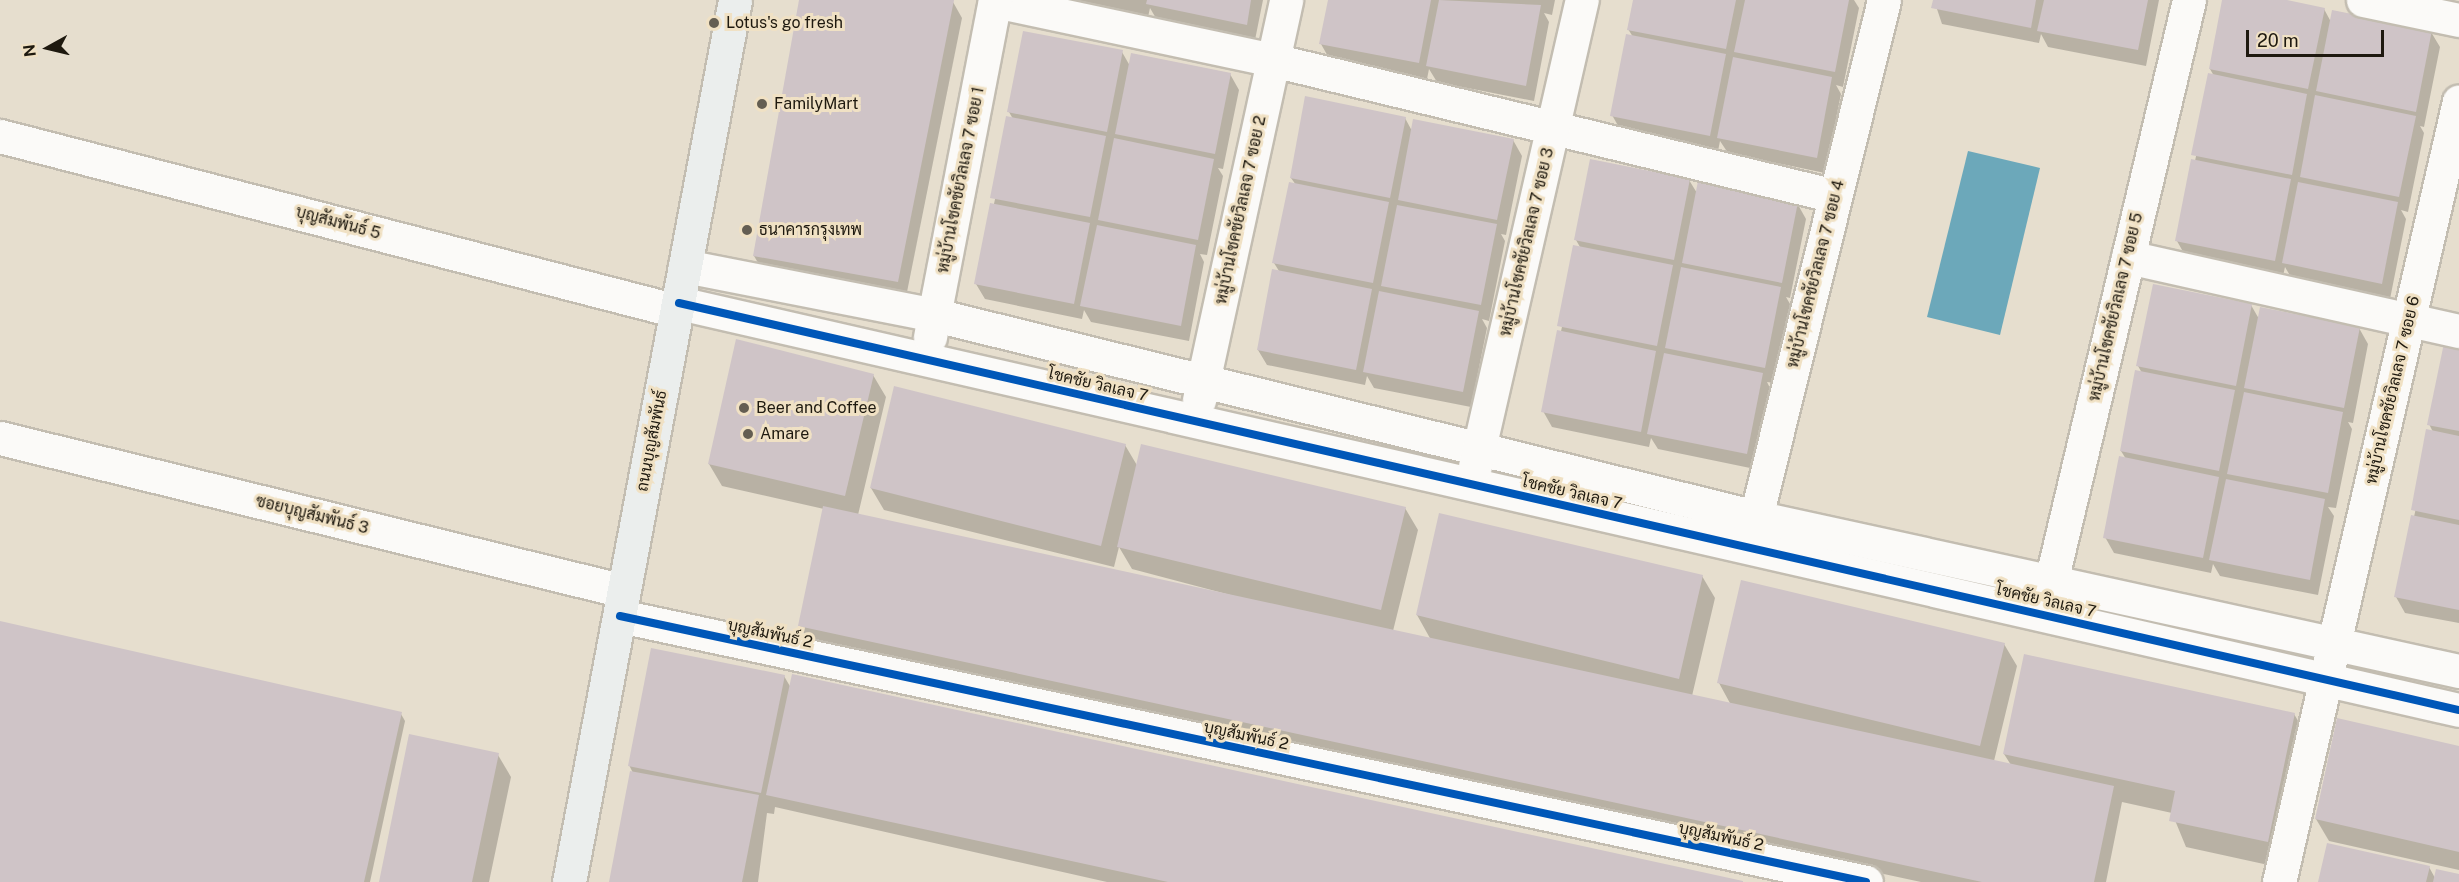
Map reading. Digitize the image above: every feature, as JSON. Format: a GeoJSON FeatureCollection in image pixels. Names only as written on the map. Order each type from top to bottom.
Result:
{"type":"FeatureCollection","features":[{"type":"Feature","properties":{"kind":"street","name":"ถนนบุญสัมพันธ์"},"geometry":{"type":"LineString","coordinates":[[569,882],[735,0]]}},
{"type":"Feature","properties":{"kind":"street","name":"หมู่บ้านโชคชัยวิลเลจ 7 ซอย 2"},"geometry":{"type":"LineString","coordinates":[[1194,420],[1286,0]]}},
{"type":"Feature","properties":{"kind":"street","name":"หมู่บ้านโชคชัยวิลเลจ 7 ซอย 3"},"geometry":{"type":"LineString","coordinates":[[1470,484],[1481,447],[1582,0]]}},
{"type":"Feature","properties":{"kind":"street","name":"หมู่บ้านโชคชัยวิลเลจ 7 ซอย 4"},"geometry":{"type":"LineString","coordinates":[[1752,532],[1884,0]]}},
{"type":"Feature","properties":{"kind":"street","name":"หมู่บ้านโชคชัยวิลเลจ 7 ซอย 5"},"geometry":{"type":"LineString","coordinates":[[2044,614],[2189,0]]}},
{"type":"Feature","properties":{"kind":"street"},"geometry":{"type":"LineString","coordinates":[[2363,0],[2459,20]]}},
{"type":"Feature","properties":{"kind":"street"},"geometry":{"type":"LineString","coordinates":[[995,1],[1273,60],[1553,130],[1835,196]]}},
{"type":"Feature","properties":{"kind":"street","name":"หมู่บ้านโชคชัยวิลเลจ 7 ซอย 1"},"geometry":{"type":"LineString","coordinates":[[925,359],[995,1]]}},
{"type":"Feature","properties":{"kind":"street","name":"หมู่บ้านโชคชัยวิลเลจ 7 ซอย 6"},"geometry":{"type":"LineString","coordinates":[[2279,882],[2328,680],[2459,100]]}},
{"type":"Feature","properties":{"kind":"street","name":"บุญสัมพันธ์ 5"},"geometry":{"type":"LineString","coordinates":[[0,136],[678,307]]}},
{"type":"Feature","properties":{"kind":"street"},"geometry":{"type":"LineString","coordinates":[[2128,257],[2459,331]]}},
{"type":"Feature","properties":{"kind":"street","name":"โชคชัย วิลเลจ 7"},"geometry":{"type":"LineString","coordinates":[[685,266],[935,315],[1481,447],[1752,532],[2044,614],[2459,710]]}},
{"type":"Feature","properties":{"kind":"street","name":"โชคชัย วิลเลจ 7"},"geometry":{"type":"LineString","coordinates":[[678,307],[925,359],[1470,484],[2051,582],[2459,671]]}},
{"type":"Feature","properties":{"kind":"street","name":"ซอยบุญสัมพันธ์ 3"},"geometry":{"type":"LineString","coordinates":[[0,438],[622,604]]}},
{"type":"Feature","properties":{"kind":"street","name":"บุญสัมพันธ์ 2"},"geometry":{"type":"LineString","coordinates":[[622,604],[1866,882]]}},
{"type":"Feature","properties":{"kind":"water"},"geometry":{"type":"Polygon","coordinates":[[[1968,151],[2040,168],[2000,335],[1927,317],[1968,151]]]}},
{"type":"Feature","properties":{"kind":"building"},"geometry":{"type":"Polygon","coordinates":[[[799,0],[954,0],[898,282],[753,256],[799,0]]]}},
{"type":"Feature","properties":{"kind":"building"},"geometry":{"type":"Polygon","coordinates":[[[1147,0],[1251,0],[1247,25],[1146,4],[1147,0]]]}},
{"type":"Feature","properties":{"kind":"building"},"geometry":{"type":"Polygon","coordinates":[[[1328,0],[1431,0],[1419,63],[1319,44],[1328,0]]]}},
{"type":"Feature","properties":{"kind":"building"},"geometry":{"type":"Polygon","coordinates":[[[1439,0],[1541,5],[1526,86],[1426,66],[1439,0]]]}},
{"type":"Feature","properties":{"kind":"building"},"geometry":{"type":"Polygon","coordinates":[[[1633,0],[1736,0],[1726,49],[1627,30],[1633,0]]]}},
{"type":"Feature","properties":{"kind":"building"},"geometry":{"type":"Polygon","coordinates":[[[1745,0],[1849,0],[1835,72],[1734,52],[1745,0]]]}},
{"type":"Feature","properties":{"kind":"building"},"geometry":{"type":"Polygon","coordinates":[[[1933,0],[2036,0],[2031,28],[1931,8],[1933,0]]]}},
{"type":"Feature","properties":{"kind":"building"},"geometry":{"type":"Polygon","coordinates":[[[2044,0],[2148,0],[2138,50],[2037,31],[2044,0]]]}},
{"type":"Feature","properties":{"kind":"building"},"geometry":{"type":"Polygon","coordinates":[[[2222,0],[2287,0],[2325,8],[2308,89],[2209,69],[2222,0]]]}},
{"type":"Feature","properties":{"kind":"building"},"geometry":{"type":"Polygon","coordinates":[[[2332,10],[2432,30],[2416,112],[2316,91],[2332,10]]]}},
{"type":"Feature","properties":{"kind":"building"},"geometry":{"type":"Polygon","coordinates":[[[1023,31],[1123,50],[1107,132],[1007,112],[1023,31]]]}},
{"type":"Feature","properties":{"kind":"building"},"geometry":{"type":"Polygon","coordinates":[[[1626,34],[1726,54],[1710,136],[1610,116],[1626,34]]]}},
{"type":"Feature","properties":{"kind":"building"},"geometry":{"type":"Polygon","coordinates":[[[1131,53],[1231,73],[1215,154],[1115,134],[1131,53]]]}},
{"type":"Feature","properties":{"kind":"building"},"geometry":{"type":"Polygon","coordinates":[[[1733,57],[1832,77],[1817,158],[1717,138],[1733,57]]]}},
{"type":"Feature","properties":{"kind":"building"},"geometry":{"type":"Polygon","coordinates":[[[2208,73],[2307,94],[2292,175],[2191,155],[2208,73]]]}},
{"type":"Feature","properties":{"kind":"building"},"geometry":{"type":"Polygon","coordinates":[[[2315,95],[2416,116],[2399,197],[2300,177],[2315,95]]]}},
{"type":"Feature","properties":{"kind":"building"},"geometry":{"type":"Polygon","coordinates":[[[1305,96],[1406,117],[1390,198],[1290,178],[1305,96]]]}},
{"type":"Feature","properties":{"kind":"building"},"geometry":{"type":"Polygon","coordinates":[[[1006,116],[1106,136],[1090,217],[990,198],[1006,116]]]}},
{"type":"Feature","properties":{"kind":"building"},"geometry":{"type":"Polygon","coordinates":[[[1413,119],[1514,139],[1497,220],[1398,200],[1413,119]]]}},
{"type":"Feature","properties":{"kind":"building"},"geometry":{"type":"Polygon","coordinates":[[[1114,138],[1214,159],[1198,240],[1098,220],[1114,138]]]}},
{"type":"Feature","properties":{"kind":"building"},"geometry":{"type":"Polygon","coordinates":[[[1590,159],[1690,179],[1674,260],[1574,240],[1590,159]]]}},
{"type":"Feature","properties":{"kind":"building"},"geometry":{"type":"Polygon","coordinates":[[[2191,159],[2291,179],[2275,261],[2175,241],[2191,159]]]}},
{"type":"Feature","properties":{"kind":"building"},"geometry":{"type":"Polygon","coordinates":[[[1698,181],[1798,202],[1782,283],[1682,263],[1698,181]]]}},
{"type":"Feature","properties":{"kind":"building"},"geometry":{"type":"Polygon","coordinates":[[[1289,182],[1389,202],[1373,283],[1272,263],[1289,182]]]}},
{"type":"Feature","properties":{"kind":"building"},"geometry":{"type":"Polygon","coordinates":[[[2298,182],[2398,202],[2382,284],[2282,263],[2298,182]]]}},
{"type":"Feature","properties":{"kind":"building"},"geometry":{"type":"Polygon","coordinates":[[[990,203],[1090,223],[1074,304],[974,284],[990,203]]]}},
{"type":"Feature","properties":{"kind":"building"},"geometry":{"type":"Polygon","coordinates":[[[1397,205],[1497,224],[1481,305],[1381,286],[1397,205]]]}},
{"type":"Feature","properties":{"kind":"building"},"geometry":{"type":"Polygon","coordinates":[[[1097,225],[1196,245],[1181,326],[1080,306],[1097,225]]]}},
{"type":"Feature","properties":{"kind":"building"},"geometry":{"type":"Polygon","coordinates":[[[1573,245],[1673,265],[1657,346],[1557,326],[1573,245]]]}},
{"type":"Feature","properties":{"kind":"building"},"geometry":{"type":"Polygon","coordinates":[[[1681,267],[1781,287],[1765,368],[1665,348],[1681,267]]]}},
{"type":"Feature","properties":{"kind":"building"},"geometry":{"type":"Polygon","coordinates":[[[1272,269],[1372,289],[1356,370],[1257,350],[1272,269]]]}},
{"type":"Feature","properties":{"kind":"building"},"geometry":{"type":"Polygon","coordinates":[[[2153,284],[2252,304],[2236,386],[2136,366],[2153,284]]]}},
{"type":"Feature","properties":{"kind":"building"},"geometry":{"type":"Polygon","coordinates":[[[1379,291],[1479,311],[1463,392],[1363,372],[1379,291]]]}},
{"type":"Feature","properties":{"kind":"building"},"geometry":{"type":"Polygon","coordinates":[[[2260,307],[2360,327],[2344,408],[2244,388],[2260,307]]]}},
{"type":"Feature","properties":{"kind":"building"},"geometry":{"type":"Polygon","coordinates":[[[1557,330],[1656,351],[1641,432],[1541,412],[1557,330]]]}},
{"type":"Feature","properties":{"kind":"building"},"geometry":{"type":"Polygon","coordinates":[[[736,339],[874,374],[845,496],[708,464],[736,339]]]}},
{"type":"Feature","properties":{"kind":"building"},"geometry":{"type":"Polygon","coordinates":[[[2444,343],[2459,346],[2459,431],[2427,425],[2444,343]]]}},
{"type":"Feature","properties":{"kind":"building"},"geometry":{"type":"Polygon","coordinates":[[[1664,353],[1763,373],[1747,454],[1647,434],[1664,353]]]}},
{"type":"Feature","properties":{"kind":"building"},"geometry":{"type":"Polygon","coordinates":[[[2135,370],[2235,390],[2219,471],[2120,451],[2135,370]]]}},
{"type":"Feature","properties":{"kind":"building"},"geometry":{"type":"Polygon","coordinates":[[[894,386],[1126,444],[1101,546],[870,488],[894,386]]]}},
{"type":"Feature","properties":{"kind":"building"},"geometry":{"type":"Polygon","coordinates":[[[2244,392],[2343,412],[2328,493],[2227,474],[2244,392]]]}},
{"type":"Feature","properties":{"kind":"building"},"geometry":{"type":"Polygon","coordinates":[[[2426,429],[2459,436],[2459,520],[2411,510],[2426,429]]]}},
{"type":"Feature","properties":{"kind":"building"},"geometry":{"type":"Polygon","coordinates":[[[1141,444],[1406,507],[1381,610],[1117,547],[1141,444]]]}},
{"type":"Feature","properties":{"kind":"building"},"geometry":{"type":"Polygon","coordinates":[[[2119,456],[2219,477],[2203,558],[2103,538],[2119,456]]]}},
{"type":"Feature","properties":{"kind":"building"},"geometry":{"type":"Polygon","coordinates":[[[2226,479],[2325,499],[2310,580],[2209,560],[2226,479]]]}},
{"type":"Feature","properties":{"kind":"building"},"geometry":{"type":"Polygon","coordinates":[[[823,506],[2114,786],[2094,882],[1982,882],[798,626],[823,506]]]}},
{"type":"Feature","properties":{"kind":"building"},"geometry":{"type":"Polygon","coordinates":[[[1439,513],[1703,575],[1679,679],[1416,615],[1439,513]]]}},
{"type":"Feature","properties":{"kind":"building"},"geometry":{"type":"Polygon","coordinates":[[[2411,515],[2459,525],[2459,610],[2394,597],[2411,515]]]}},
{"type":"Feature","properties":{"kind":"building"},"geometry":{"type":"Polygon","coordinates":[[[1741,580],[2005,643],[1980,746],[1717,683],[1741,580]]]}},
{"type":"Feature","properties":{"kind":"building"},"geometry":{"type":"Polygon","coordinates":[[[0,621],[402,712],[364,882],[0,882],[0,621]]]}},
{"type":"Feature","properties":{"kind":"building"},"geometry":{"type":"Polygon","coordinates":[[[651,648],[785,675],[761,793],[628,766],[651,648]]]}},
{"type":"Feature","properties":{"kind":"building"},"geometry":{"type":"Polygon","coordinates":[[[2024,654],[2295,713],[2268,842],[2169,821],[2175,791],[2003,754],[2024,654]]]}},
{"type":"Feature","properties":{"kind":"building"},"geometry":{"type":"Polygon","coordinates":[[[792,674],[1743,882],[1168,882],[766,795],[792,674]]]}},
{"type":"Feature","properties":{"kind":"building"},"geometry":{"type":"Polygon","coordinates":[[[2337,718],[2459,746],[2459,852],[2315,819],[2337,718]]]}},
{"type":"Feature","properties":{"kind":"building"},"geometry":{"type":"Polygon","coordinates":[[[409,734],[499,753],[472,882],[379,882],[409,734]]]}},
{"type":"Feature","properties":{"kind":"building"},"geometry":{"type":"Polygon","coordinates":[[[630,771],[759,795],[742,882],[609,882],[630,771]]]}},
{"type":"Feature","properties":{"kind":"building"},"geometry":{"type":"Polygon","coordinates":[[[2327,843],[2430,866],[2426,882],[2318,882],[2327,843]]]}},
{"type":"Feature","properties":{"kind":"building"},"geometry":{"type":"Polygon","coordinates":[[[2436,869],[2459,874],[2459,882],[2433,882],[2436,869]]]}},
{"type":"Feature","properties":{"kind":"cycle path"},"geometry":{"type":"LineString","coordinates":[[679,303],[2459,710]]}},
{"type":"Feature","properties":{"kind":"cycle path"},"geometry":{"type":"LineString","coordinates":[[620,616],[1866,882]]}},
{"type":"Feature","properties":{"kind":"place","name":"Lotus's go fresh"},"geometry":{"type":"Point","coordinates":[714,23]}},
{"type":"Feature","properties":{"kind":"place","name":"FamilyMart"},"geometry":{"type":"Point","coordinates":[762,104]}},
{"type":"Feature","properties":{"kind":"place","name":"ธนาคารกรุงเทพ"},"geometry":{"type":"Point","coordinates":[747,230]}},
{"type":"Feature","properties":{"kind":"place","name":"Beer and Coffee"},"geometry":{"type":"Point","coordinates":[744,408]}},
{"type":"Feature","properties":{"kind":"place","name":"Amare"},"geometry":{"type":"Point","coordinates":[748,434]}}]}
